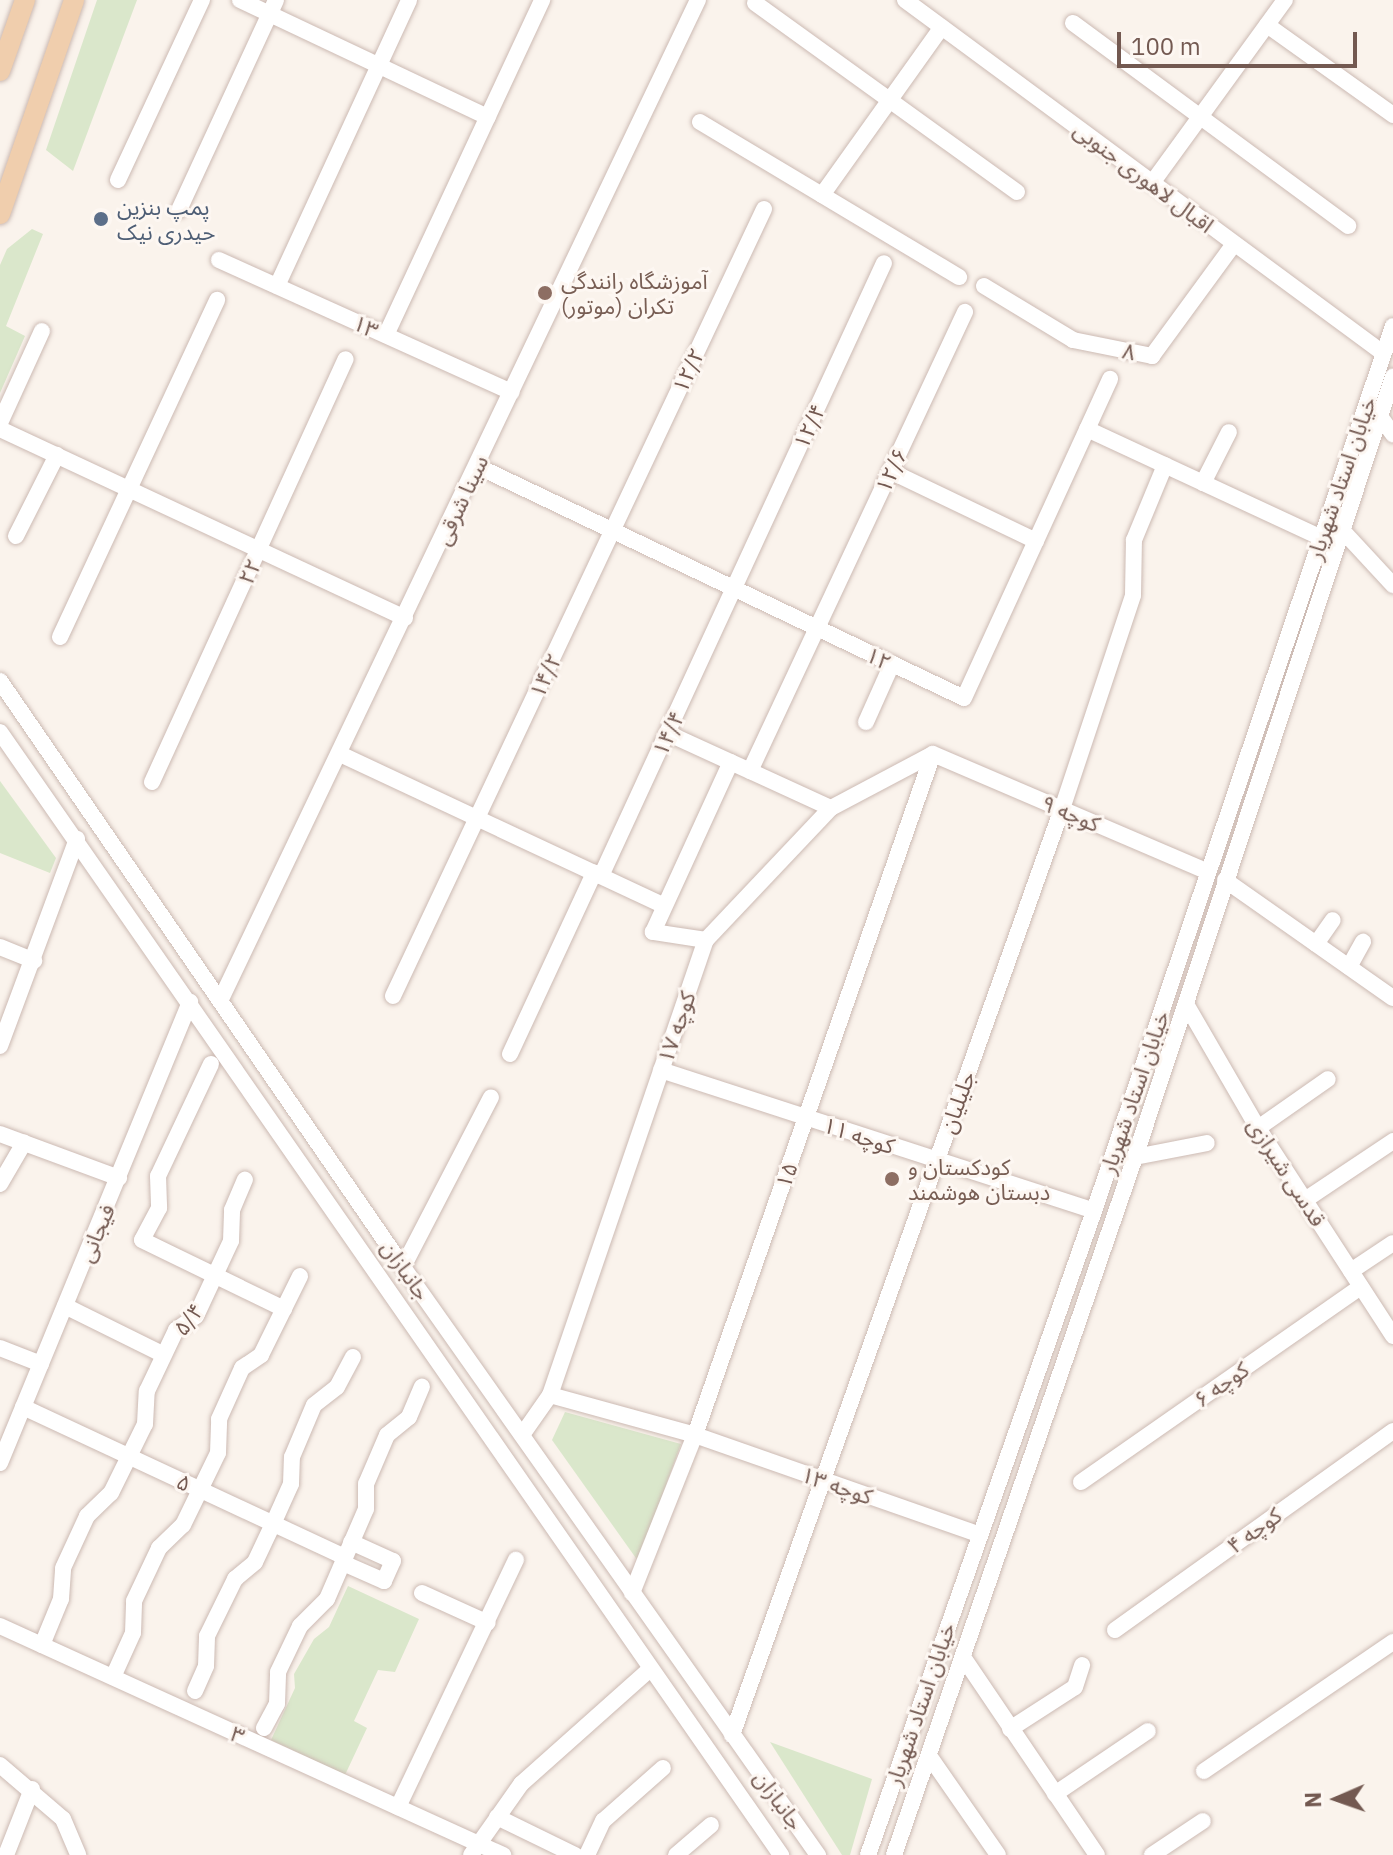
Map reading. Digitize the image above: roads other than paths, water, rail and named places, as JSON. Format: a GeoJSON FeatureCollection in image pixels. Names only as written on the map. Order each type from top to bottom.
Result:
{"type":"FeatureCollection","features":[{"type":"Feature","properties":{"kind":"main road"},"geometry":{"type":"LineString","coordinates":[[0,71],[25,0]]}},
{"type":"Feature","properties":{"kind":"main road"},"geometry":{"type":"LineString","coordinates":[[0,214],[74,0]]}},
{"type":"Feature","properties":{"kind":"street"},"geometry":{"type":"LineString","coordinates":[[118,180],[202,0]]}},
{"type":"Feature","properties":{"kind":"street"},"geometry":{"type":"LineString","coordinates":[[240,0],[273,7],[379,66],[488,117]]}},
{"type":"Feature","properties":{"kind":"street"},"geometry":{"type":"LineString","coordinates":[[277,286],[409,0]]}},
{"type":"Feature","properties":{"kind":"street"},"geometry":{"type":"LineString","coordinates":[[386,335],[542,0]]}},
{"type":"Feature","properties":{"kind":"street","name":"سینا شرقی"},"geometry":{"type":"LineString","coordinates":[[221,999],[698,0]]}},
{"type":"Feature","properties":{"kind":"street"},"geometry":{"type":"LineString","coordinates":[[1152,183],[1285,0]]}},
{"type":"Feature","properties":{"kind":"street","name":"اقبال لاهوری جنوبی"},"geometry":{"type":"LineString","coordinates":[[910,1],[1383,353]]}},
{"type":"Feature","properties":{"kind":"street"},"geometry":{"type":"LineString","coordinates":[[755,3],[1017,192]]}},
{"type":"Feature","properties":{"kind":"street"},"geometry":{"type":"LineString","coordinates":[[179,210],[273,7]]}},
{"type":"Feature","properties":{"kind":"street"},"geometry":{"type":"LineString","coordinates":[[1073,23],[1348,226]]}},
{"type":"Feature","properties":{"kind":"street"},"geometry":{"type":"LineString","coordinates":[[1267,25],[1393,115]]}},
{"type":"Feature","properties":{"kind":"street"},"geometry":{"type":"LineString","coordinates":[[822,195],[942,27]]}},
{"type":"Feature","properties":{"kind":"street"},"geometry":{"type":"LineString","coordinates":[[700,122],[959,277]]}},
{"type":"Feature","properties":{"kind":"street","name":"۱۲/۲"},"geometry":{"type":"LineString","coordinates":[[612,531],[764,209]]}},
{"type":"Feature","properties":{"kind":"street","name":"۸"},"geometry":{"type":"LineString","coordinates":[[984,286],[1073,340],[1152,356],[1234,244]]}},
{"type":"Feature","properties":{"kind":"street","name":"۱۳"},"geometry":{"type":"LineString","coordinates":[[219,260],[512,392]]}},
{"type":"Feature","properties":{"kind":"street","name":"۱۲/۴"},"geometry":{"type":"LineString","coordinates":[[734,589],[884,263]]}},
{"type":"Feature","properties":{"kind":"street"},"geometry":{"type":"LineString","coordinates":[[60,637],[217,300]]}},
{"type":"Feature","properties":{"kind":"street","name":"۱۲/۶"},"geometry":{"type":"LineString","coordinates":[[817,628],[965,312]]}},
{"type":"Feature","properties":{"kind":"street","name":"خیابان استاد شهریار"},"geometry":{"type":"LineString","coordinates":[[868,1855],[978,1534],[1094,1211],[1393,326]]}},
{"type":"Feature","properties":{"kind":"street"},"geometry":{"type":"LineString","coordinates":[[42,331],[0,426],[405,618]]}},
{"type":"Feature","properties":{"kind":"street","name":"۲۲"},"geometry":{"type":"LineString","coordinates":[[152,782],[346,359]]}},
{"type":"Feature","properties":{"kind":"street","name":"خیابان استاد شهریار"},"geometry":{"type":"LineString","coordinates":[[894,1855],[1135,1157],[1393,377]]}},
{"type":"Feature","properties":{"kind":"street","name":"۱۲"},"geometry":{"type":"LineString","coordinates":[[477,466],[964,698],[1110,379]]}},
{"type":"Feature","properties":{"kind":"street"},"geometry":{"type":"LineString","coordinates":[[1379,415],[1393,434]]}},
{"type":"Feature","properties":{"kind":"street"},"geometry":{"type":"LineString","coordinates":[[1087,429],[1320,537]]}},
{"type":"Feature","properties":{"kind":"street"},"geometry":{"type":"LineString","coordinates":[[1203,483],[1229,432]]}},
{"type":"Feature","properties":{"kind":"street"},"geometry":{"type":"LineString","coordinates":[[16,536],[57,455]]}},
{"type":"Feature","properties":{"kind":"street","name":"جلیلیان"},"geometry":{"type":"LineString","coordinates":[[732,1735],[1062,809],[1133,595],[1134,540],[1165,465]]}},
{"type":"Feature","properties":{"kind":"street"},"geometry":{"type":"LineString","coordinates":[[890,471],[1036,541]]}},
{"type":"Feature","properties":{"kind":"street"},"geometry":{"type":"LineString","coordinates":[[1342,530],[1393,585]]}},
{"type":"Feature","properties":{"kind":"street","name":"۱۴/۲"},"geometry":{"type":"LineString","coordinates":[[393,996],[612,531]]}},
{"type":"Feature","properties":{"kind":"street","name":"۱۴/۴"},"geometry":{"type":"LineString","coordinates":[[510,1054],[734,589]]}},
{"type":"Feature","properties":{"kind":"street"},"geometry":{"type":"LineString","coordinates":[[750,771],[817,628]]}},
{"type":"Feature","properties":{"kind":"street"},"geometry":{"type":"LineString","coordinates":[[866,722],[892,664]]}},
{"type":"Feature","properties":{"kind":"street","name":"جانبازان"},"geometry":{"type":"LineString","coordinates":[[0,681],[69,777],[403,1267],[818,1855]]}},
{"type":"Feature","properties":{"kind":"street","name":"جانبازان"},"geometry":{"type":"LineString","coordinates":[[0,732],[190,1002],[438,1368],[781,1855]]}},
{"type":"Feature","properties":{"kind":"street"},"geometry":{"type":"LineString","coordinates":[[667,733],[831,808]]}},
{"type":"Feature","properties":{"kind":"street"},"geometry":{"type":"LineString","coordinates":[[340,754],[664,906]]}},
{"type":"Feature","properties":{"kind":"street","name":"کوچه ۹"},"geometry":{"type":"LineString","coordinates":[[933,754],[1208,872]]}},
{"type":"Feature","properties":{"kind":"street","name":"کوچه ۱۷"},"geometry":{"type":"LineString","coordinates":[[522,1435],[550,1395],[706,940],[831,808],[933,754]]}},
{"type":"Feature","properties":{"kind":"street","name":"۱۵"},"geometry":{"type":"LineString","coordinates":[[632,1593],[695,1435],[933,754]]}},
{"type":"Feature","properties":{"kind":"street"},"geometry":{"type":"LineString","coordinates":[[706,940],[653,932],[731,762]]}},
{"type":"Feature","properties":{"kind":"street"},"geometry":{"type":"LineString","coordinates":[[46,795],[69,777]]}},
{"type":"Feature","properties":{"kind":"street"},"geometry":{"type":"LineString","coordinates":[[0,1046],[77,839]]}},
{"type":"Feature","properties":{"kind":"street"},"geometry":{"type":"LineString","coordinates":[[1225,880],[1393,998]]}},
{"type":"Feature","properties":{"kind":"street"},"geometry":{"type":"LineString","coordinates":[[1316,944],[1333,920]]}},
{"type":"Feature","properties":{"kind":"street"},"geometry":{"type":"LineString","coordinates":[[1349,967],[1363,942]]}},
{"type":"Feature","properties":{"kind":"street"},"geometry":{"type":"LineString","coordinates":[[0,947],[34,961]]}},
{"type":"Feature","properties":{"kind":"street","name":"فیجانی"},"geometry":{"type":"LineString","coordinates":[[0,1463],[190,1002]]}},
{"type":"Feature","properties":{"kind":"street","name":"قدسی شیرازی"},"geometry":{"type":"LineString","coordinates":[[1186,1004],[1258,1128],[1393,1336]]}},
{"type":"Feature","properties":{"kind":"street"},"geometry":{"type":"LineString","coordinates":[[211,1064],[158,1176],[159,1208],[142,1240],[284,1309]]}},
{"type":"Feature","properties":{"kind":"street","name":"کوچه ۱۱"},"geometry":{"type":"LineString","coordinates":[[661,1070],[1094,1211]]}},
{"type":"Feature","properties":{"kind":"street"},"geometry":{"type":"LineString","coordinates":[[1258,1128],[1328,1079]]}},
{"type":"Feature","properties":{"kind":"street"},"geometry":{"type":"LineString","coordinates":[[403,1267],[491,1097]]}},
{"type":"Feature","properties":{"kind":"street"},"geometry":{"type":"LineString","coordinates":[[0,1134],[119,1178]]}},
{"type":"Feature","properties":{"kind":"street"},"geometry":{"type":"LineString","coordinates":[[1305,1200],[1393,1141]]}},
{"type":"Feature","properties":{"kind":"street"},"geometry":{"type":"LineString","coordinates":[[0,1184],[24,1143]]}},
{"type":"Feature","properties":{"kind":"street"},"geometry":{"type":"LineString","coordinates":[[1135,1157],[1207,1143]]}},
{"type":"Feature","properties":{"kind":"street","name":"۵/۴"},"geometry":{"type":"LineString","coordinates":[[42,1645],[61,1599],[63,1568],[87,1516],[111,1493],[145,1424],[147,1391],[164,1355],[176,1330],[196,1316],[231,1241],[232,1210],[245,1180]]}},
{"type":"Feature","properties":{"kind":"street"},"geometry":{"type":"LineString","coordinates":[[1351,1271],[1393,1243]]}},
{"type":"Feature","properties":{"kind":"street"},"geometry":{"type":"LineString","coordinates":[[113,1677],[133,1633],[134,1601],[159,1548],[183,1525],[218,1453],[219,1419],[242,1368],[261,1355],[300,1276]]}},
{"type":"Feature","properties":{"kind":"street","name":"کوچه ۶"},"geometry":{"type":"LineString","coordinates":[[1081,1482],[1361,1287]]}},
{"type":"Feature","properties":{"kind":"street"},"geometry":{"type":"LineString","coordinates":[[65,1306],[164,1355]]}},
{"type":"Feature","properties":{"kind":"street"},"geometry":{"type":"LineString","coordinates":[[0,1348],[41,1364]]}},
{"type":"Feature","properties":{"kind":"street"},"geometry":{"type":"LineString","coordinates":[[438,1368],[462,1350]]}},
{"type":"Feature","properties":{"kind":"street"},"geometry":{"type":"LineString","coordinates":[[195,1691],[206,1666],[207,1636],[235,1579],[255,1562],[273,1524],[291,1484],[292,1457],[314,1405],[337,1387],[353,1357]]}},
{"type":"Feature","properties":{"kind":"street"},"geometry":{"type":"LineString","coordinates":[[264,1728],[277,1704],[278,1672],[300,1626],[327,1599],[366,1509],[366,1484],[387,1435],[409,1417],[422,1387]]}},
{"type":"Feature","properties":{"kind":"street","name":"کوچه ۱۳"},"geometry":{"type":"LineString","coordinates":[[550,1395],[695,1435],[978,1534]]}},
{"type":"Feature","properties":{"kind":"street","name":"۵"},"geometry":{"type":"LineString","coordinates":[[23,1407],[273,1524],[346,1554]]}},
{"type":"Feature","properties":{"kind":"street","name":"کوچه ۴"},"geometry":{"type":"LineString","coordinates":[[1115,1630],[1393,1431]]}},
{"type":"Feature","properties":{"kind":"street"},"geometry":{"type":"LineString","coordinates":[[398,1807],[516,1560]]}},
{"type":"Feature","properties":{"kind":"street"},"geometry":{"type":"LineString","coordinates":[[422,1593],[488,1623]]}},
{"type":"Feature","properties":{"kind":"street","name":"۳"},"geometry":{"type":"LineString","coordinates":[[0,1626],[398,1807],[474,1849],[503,1855]]}},
{"type":"Feature","properties":{"kind":"street"},"geometry":{"type":"LineString","coordinates":[[1204,1771],[1393,1642]]}},
{"type":"Feature","properties":{"kind":"street"},"geometry":{"type":"LineString","coordinates":[[963,1657],[1097,1855]]}},
{"type":"Feature","properties":{"kind":"street"},"geometry":{"type":"LineString","coordinates":[[1010,1729],[1075,1687],[1082,1665]]}},
{"type":"Feature","properties":{"kind":"street"},"geometry":{"type":"LineString","coordinates":[[474,1849],[521,1784],[649,1670]]}},
{"type":"Feature","properties":{"kind":"street"},"geometry":{"type":"LineString","coordinates":[[1055,1794],[1148,1731]]}},
{"type":"Feature","properties":{"kind":"street"},"geometry":{"type":"LineString","coordinates":[[930,1757],[998,1855]]}},
{"type":"Feature","properties":{"kind":"street"},"geometry":{"type":"LineString","coordinates":[[0,1765],[32,1789],[63,1819],[78,1855]]}},
{"type":"Feature","properties":{"kind":"street"},"geometry":{"type":"LineString","coordinates":[[587,1855],[603,1821],[663,1768]]}},
{"type":"Feature","properties":{"kind":"street"},"geometry":{"type":"LineString","coordinates":[[6,1855],[32,1789]]}},
{"type":"Feature","properties":{"kind":"street"},"geometry":{"type":"LineString","coordinates":[[497,1817],[575,1855]]}},
{"type":"Feature","properties":{"kind":"street"},"geometry":{"type":"LineString","coordinates":[[1152,1855],[1203,1821]]}},
{"type":"Feature","properties":{"kind":"street"},"geometry":{"type":"LineString","coordinates":[[676,1855],[711,1825]]}},
{"type":"Feature","properties":{"kind":"place","name":"پمپ بنزین حیدری نیک"},"geometry":{"type":"Point","coordinates":[101,219]}},
{"type":"Feature","properties":{"kind":"place","name":"آموزشگاه رانندگی تکران (موتور)"},"geometry":{"type":"Point","coordinates":[545,293]}},
{"type":"Feature","properties":{"kind":"place","name":"کودکستان و دبستان هوشمند"},"geometry":{"type":"Point","coordinates":[892,1179]}}]}
